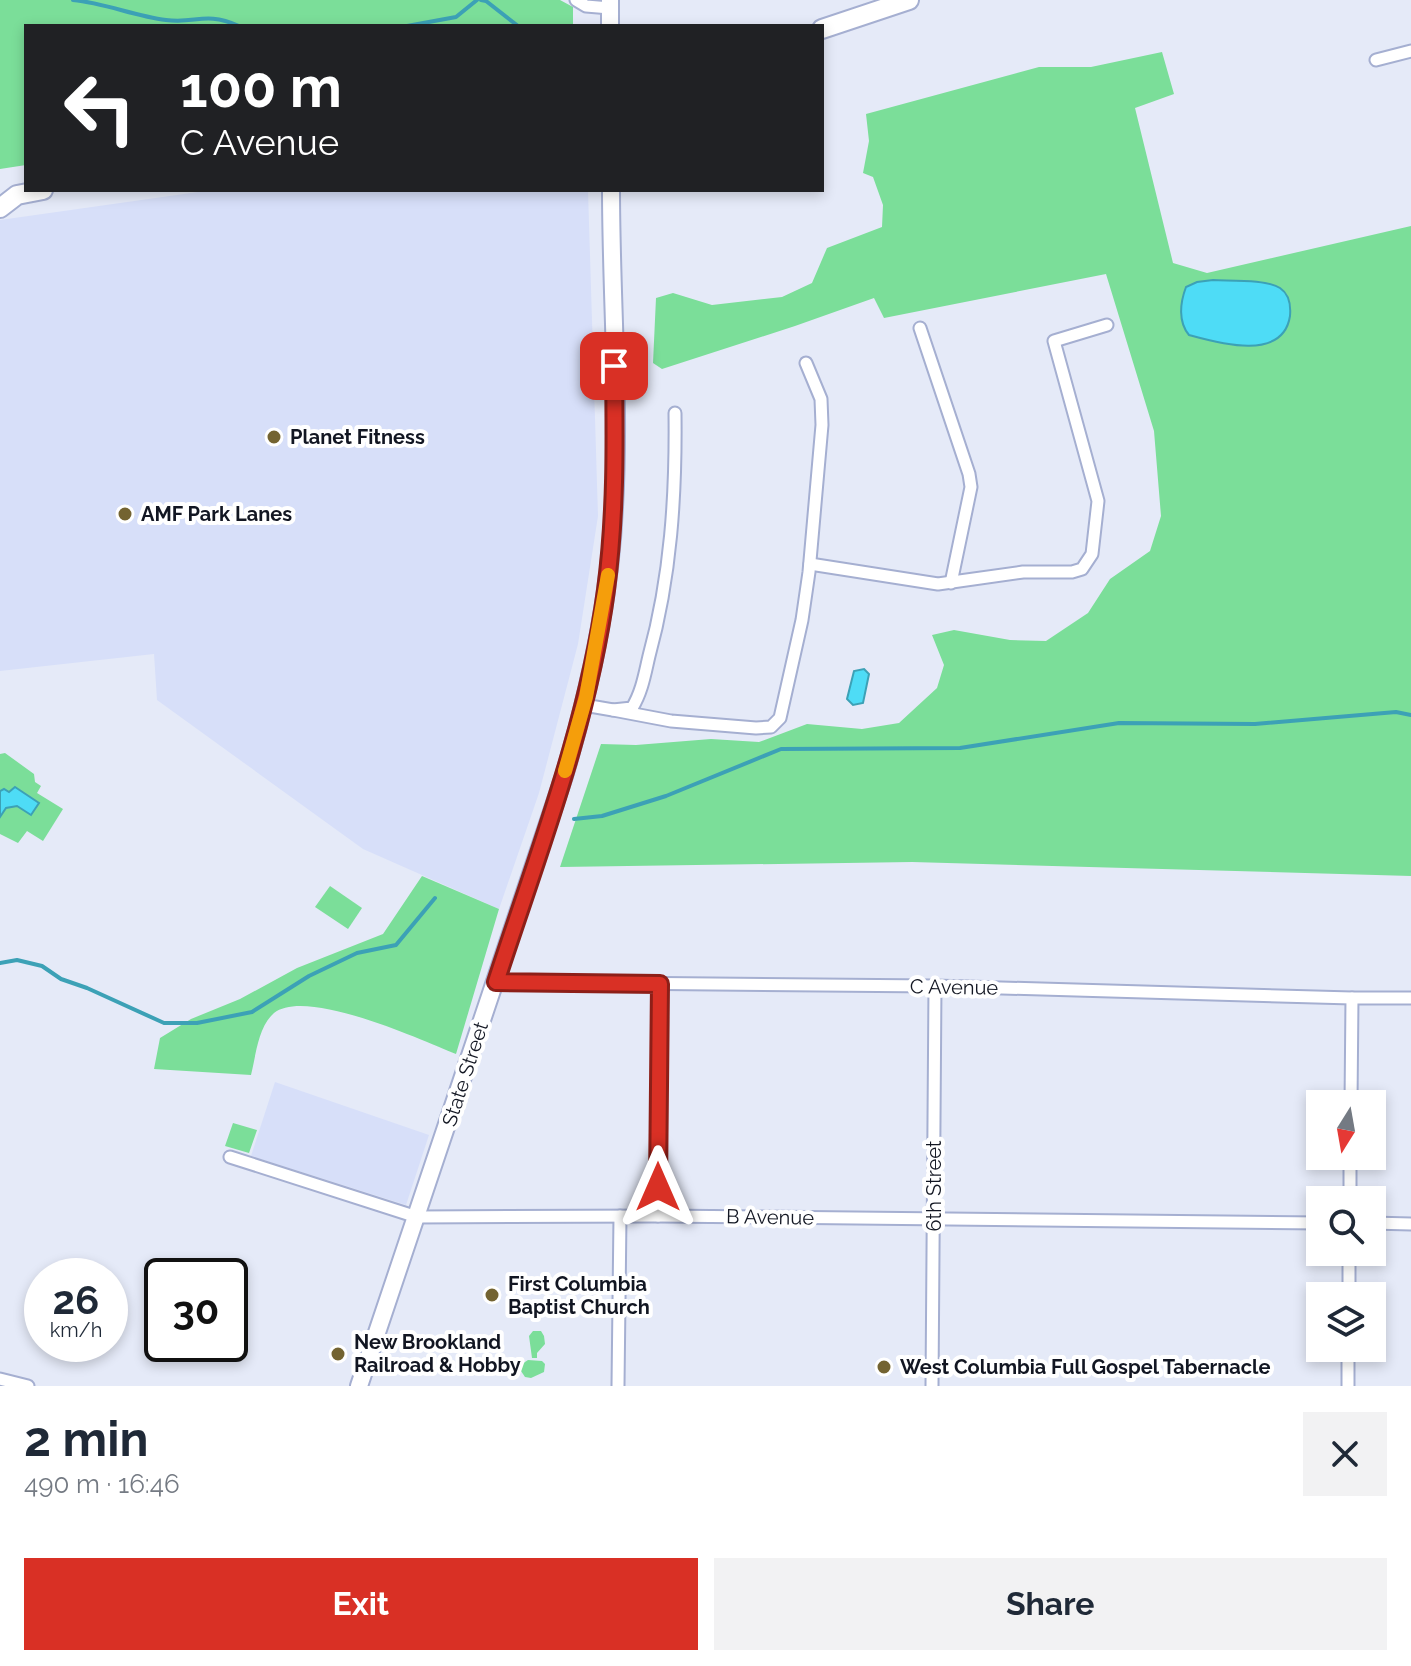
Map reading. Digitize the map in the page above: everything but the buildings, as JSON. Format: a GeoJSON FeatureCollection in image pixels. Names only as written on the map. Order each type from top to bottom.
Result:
{"type":"FeatureCollection","features":[{"type":"Feature","properties":{"kind":"main road"},"geometry":{"type":"LineString","coordinates":[[824,28],[909,0]]}},
{"type":"Feature","properties":{"kind":"main road"},"geometry":{"type":"LineString","coordinates":[[0,208],[8,191]]}},
{"type":"Feature","properties":{"kind":"main road","name":"State Street"},"geometry":{"type":"LineString","coordinates":[[359,1386],[496,982],[564,776],[584,705],[606,593],[614,509],[611,192]]}},
{"type":"Feature","properties":{"kind":"street"},"geometry":{"type":"LineString","coordinates":[[576,0],[586,6],[610,4]]}},
{"type":"Feature","properties":{"kind":"street"},"geometry":{"type":"LineString","coordinates":[[1376,60],[1411,51]]}},
{"type":"Feature","properties":{"kind":"street"},"geometry":{"type":"LineString","coordinates":[[810,564],[938,584],[1023,572],[1072,572],[1082,569],[1092,554],[1098,501],[1054,341],[1107,325]]}},
{"type":"Feature","properties":{"kind":"street"},"geometry":{"type":"LineString","coordinates":[[920,328],[971,487],[951,583]]}},
{"type":"Feature","properties":{"kind":"street"},"geometry":{"type":"LineString","coordinates":[[584,705],[671,721],[771,727],[780,718],[802,620],[822,425],[821,399],[806,363]]}},
{"type":"Feature","properties":{"kind":"street"},"geometry":{"type":"LineString","coordinates":[[613,710],[632,708],[638,698],[655,635],[673,519],[675,413]]}},
{"type":"Feature","properties":{"kind":"street","name":"C Avenue"},"geometry":{"type":"LineString","coordinates":[[496,982],[935,986],[1411,998]]}},
{"type":"Feature","properties":{"kind":"street"},"geometry":{"type":"LineString","coordinates":[[658,1216],[660,984]]}},
{"type":"Feature","properties":{"kind":"street","name":"6th Street"},"geometry":{"type":"LineString","coordinates":[[932,1386],[935,986]]}},
{"type":"Feature","properties":{"kind":"street"},"geometry":{"type":"LineString","coordinates":[[1351,1090],[1352,998]]}},
{"type":"Feature","properties":{"kind":"street","name":"B Avenue"},"geometry":{"type":"LineString","coordinates":[[230,1157],[417,1217],[658,1216],[1306,1223]]}},
{"type":"Feature","properties":{"kind":"street"},"geometry":{"type":"LineString","coordinates":[[618,1386],[620,1216]]}},
{"type":"Feature","properties":{"kind":"street"},"geometry":{"type":"LineString","coordinates":[[1386,1223],[1411,1224]]}},
{"type":"Feature","properties":{"kind":"street"},"geometry":{"type":"LineString","coordinates":[[1348,1362],[1348,1386]]}},
{"type":"Feature","properties":{"kind":"street"},"geometry":{"type":"LineString","coordinates":[[5,1382],[28,1386]]}},
{"type":"Feature","properties":{"kind":"shaded area"},"geometry":{"type":"Polygon","coordinates":[[[198,192],[588,192],[598,516],[578,644],[539,793],[499,909],[363,849],[157,700],[154,654],[0,671],[0,220],[198,192]]]}},
{"type":"Feature","properties":{"kind":"shaded area"},"geometry":{"type":"Polygon","coordinates":[[[275,1082],[429,1135],[406,1205],[251,1156],[275,1082]]]}},
{"type":"Feature","properties":{"kind":"green space"},"geometry":{"type":"Polygon","coordinates":[[[0,0],[560,0],[573,7],[573,24],[24,24],[24,165],[0,169],[0,0]]]}},
{"type":"Feature","properties":{"kind":"green space"},"geometry":{"type":"Polygon","coordinates":[[[1162,52],[1174,94],[1135,108],[1173,263],[1207,273],[1411,226],[1411,876],[912,862],[560,867],[601,744],[636,745],[711,739],[759,742],[807,724],[862,729],[899,723],[937,688],[944,665],[932,635],[954,630],[1010,640],[1046,641],[1088,613],[1110,579],[1150,551],[1161,516],[1154,431],[1106,274],[884,318],[874,298],[662,369],[653,363],[656,298],[673,293],[712,305],[782,297],[812,283],[827,248],[882,227],[883,205],[873,177],[863,173],[869,141],[866,114],[1039,67],[1091,67],[1162,52]]]}},
{"type":"Feature","properties":{"kind":"green space"},"geometry":{"type":"Polygon","coordinates":[[[5,753],[34,774],[35,782],[41,786],[37,793],[63,809],[43,841],[27,831],[18,843],[0,834],[0,754],[5,753]]]}},
{"type":"Feature","properties":{"kind":"green space"},"geometry":{"type":"Polygon","coordinates":[[[422,876],[499,909],[456,1054],[364,1018],[311,1006],[290,1007],[274,1013],[264,1026],[251,1075],[154,1069],[160,1038],[191,1019],[240,999],[297,968],[383,934],[422,876]]]}},
{"type":"Feature","properties":{"kind":"green space"},"geometry":{"type":"Polygon","coordinates":[[[330,886],[362,908],[348,929],[315,907],[330,886]]]}},
{"type":"Feature","properties":{"kind":"green space"},"geometry":{"type":"Polygon","coordinates":[[[233,1123],[257,1130],[249,1153],[225,1146],[233,1123]]]}},
{"type":"Feature","properties":{"kind":"green space"},"geometry":{"type":"Polygon","coordinates":[[[533,1331],[541,1331],[544,1336],[545,1344],[537,1353],[537,1358],[532,1358],[529,1336],[533,1331]]]}},
{"type":"Feature","properties":{"kind":"green space"},"geometry":{"type":"Polygon","coordinates":[[[528,1360],[542,1361],[545,1364],[544,1372],[531,1378],[525,1377],[521,1371],[522,1364],[528,1360]]]}},
{"type":"Feature","properties":{"kind":"water"},"geometry":{"type":"Polygon","coordinates":[[[1213,280],[1257,282],[1283,290],[1290,308],[1285,330],[1275,340],[1248,346],[1189,335],[1181,312],[1186,287],[1213,280]]]}},
{"type":"Feature","properties":{"kind":"water"},"geometry":{"type":"Polygon","coordinates":[[[864,669],[869,674],[863,703],[853,705],[847,699],[854,671],[864,669]]]}},
{"type":"Feature","properties":{"kind":"water"},"geometry":{"type":"Polygon","coordinates":[[[15,787],[39,803],[31,815],[17,806],[6,808],[0,817],[0,791],[4,789],[9,792],[15,787]]]}},
{"type":"Feature","properties":{"kind":"waterway"},"geometry":{"type":"LineString","coordinates":[[73,0],[166,20],[217,19],[233,24]]}},
{"type":"Feature","properties":{"kind":"waterway"},"geometry":{"type":"LineString","coordinates":[[418,24],[456,17],[477,0]]}},
{"type":"Feature","properties":{"kind":"waterway"},"geometry":{"type":"LineString","coordinates":[[481,0],[515,24]]}},
{"type":"Feature","properties":{"kind":"waterway"},"geometry":{"type":"LineString","coordinates":[[574,819],[602,816],[666,796],[781,749],[960,748],[1119,723],[1255,724],[1396,712],[1411,715]]}},
{"type":"Feature","properties":{"kind":"waterway"},"geometry":{"type":"LineString","coordinates":[[0,963],[17,960],[42,966],[61,979],[164,1023],[197,1023],[252,1012],[309,976],[357,953],[396,945],[435,898]]}},
{"type":"Feature","properties":{"kind":"slow traffic"},"geometry":{"type":"LineString","coordinates":[[565,771],[586,697],[608,575]]}},
{"type":"Feature","properties":{"kind":"place","name":"Planet Fitness"},"geometry":{"type":"Point","coordinates":[274,437]}},
{"type":"Feature","properties":{"kind":"place","name":"AMF Park Lanes"},"geometry":{"type":"Point","coordinates":[125,514]}},
{"type":"Feature","properties":{"kind":"place","name":"First Columbia Baptist Church"},"geometry":{"type":"Point","coordinates":[492,1295]}},
{"type":"Feature","properties":{"kind":"place","name":"New Brookland Railroad & Hobby"},"geometry":{"type":"Point","coordinates":[338,1354]}},
{"type":"Feature","properties":{"kind":"place","name":"West Columbia Full Gospel Tabernacle"},"geometry":{"type":"Point","coordinates":[884,1367]}},
{"type":"Feature","properties":{"kind":"route"},"geometry":{"type":"LineString","coordinates":[[614,366],[614,509],[606,593],[596,646],[586,697],[564,776],[496,982],[660,984],[658,1187]]}}]}
